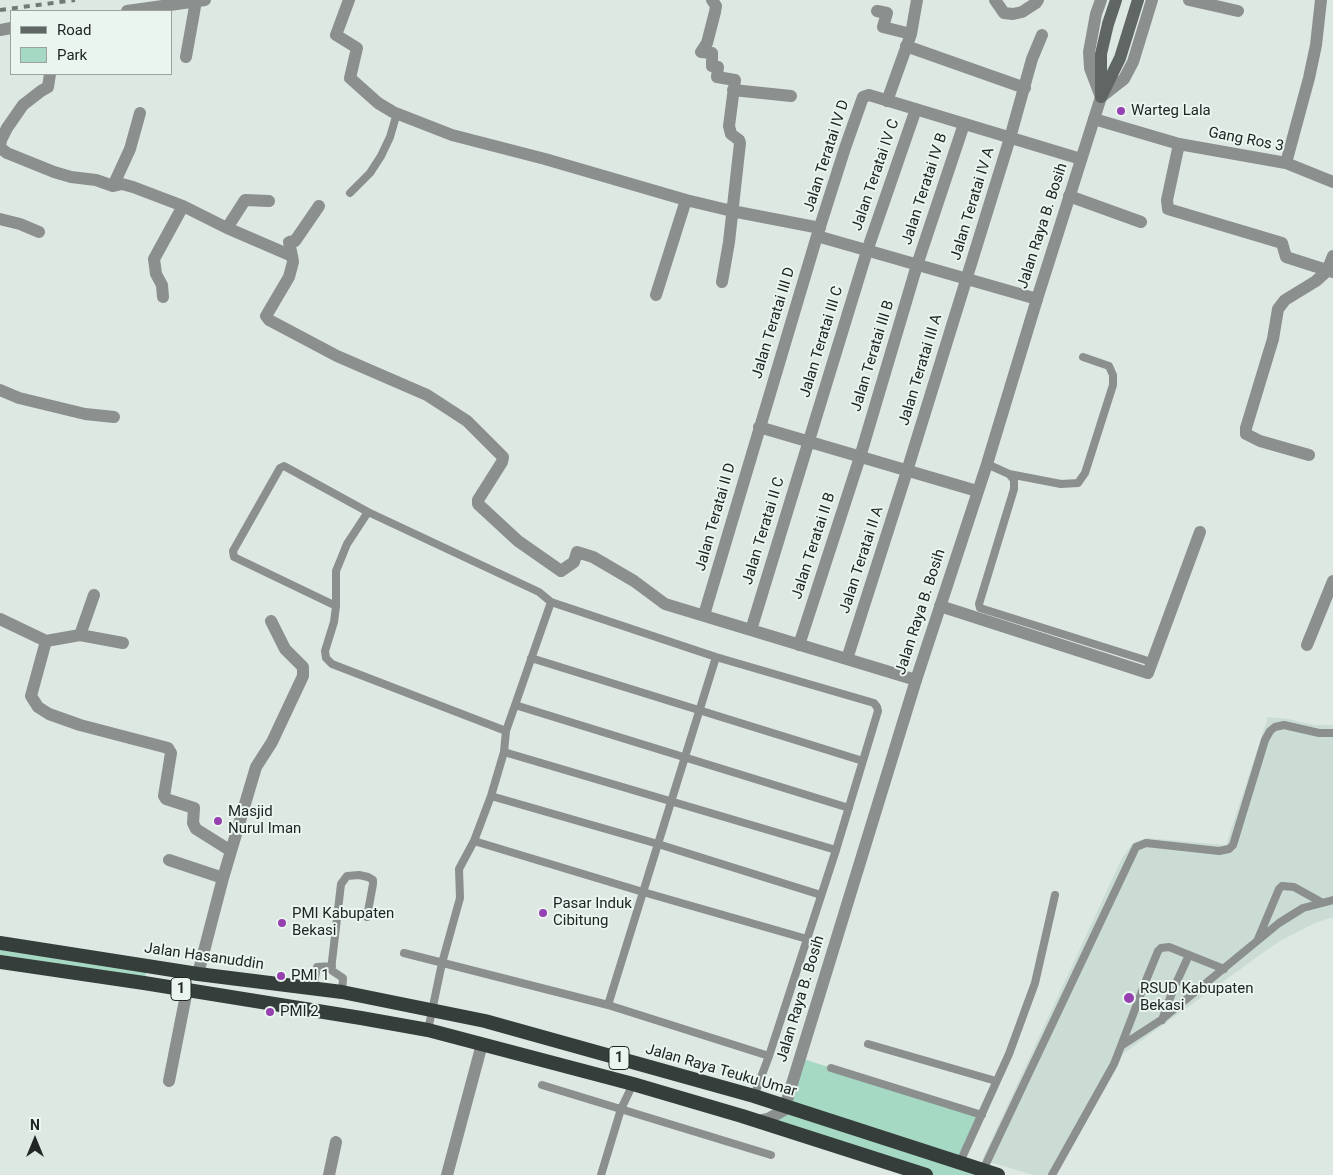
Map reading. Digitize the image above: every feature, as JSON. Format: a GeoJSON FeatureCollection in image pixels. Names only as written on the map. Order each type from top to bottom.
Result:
{"type":"FeatureCollection","features":[{"type":"Feature","properties":{"kind":"highway","name":"Jalan Hasanuddin"},"geometry":{"type":"LineString","coordinates":[[0,943],[198,974],[342,992],[432,1010]]}},
{"type":"Feature","properties":{"kind":"highway","name":"1"},"geometry":{"type":"LineString","coordinates":[[0,962],[144,983],[428,1030],[633,1084],[926,1175]]}},
{"type":"Feature","properties":{"kind":"highway"},"geometry":{"type":"LineString","coordinates":[[144,983],[148,965]]}},
{"type":"Feature","properties":{"kind":"highway","name":"Jalan Raya Teuku Umar"},"geometry":{"type":"LineString","coordinates":[[432,1010],[485,1021],[754,1096],[998,1175]]}},
{"type":"Feature","properties":{"kind":"main road"},"geometry":{"type":"LineString","coordinates":[[1101,97],[1101,54],[1116,0]]}},
{"type":"Feature","properties":{"kind":"main road"},"geometry":{"type":"LineString","coordinates":[[1101,97],[1120,58],[1138,0]]}},
{"type":"Feature","properties":{"kind":"street"},"geometry":{"type":"LineString","coordinates":[[349,0],[336,35],[357,48],[350,78],[378,103],[397,114],[452,135],[545,159],[686,200],[819,232],[867,251],[1037,298]]}},
{"type":"Feature","properties":{"kind":"street"},"geometry":{"type":"LineString","coordinates":[[712,0],[716,6],[715,12],[707,43],[701,52],[712,53],[712,66],[718,67],[717,77],[735,79],[730,126],[731,134],[740,143],[722,282]]}},
{"type":"Feature","properties":{"kind":"street"},"geometry":{"type":"LineString","coordinates":[[917,0],[911,34],[887,101],[1081,159]]}},
{"type":"Feature","properties":{"kind":"street"},"geometry":{"type":"LineString","coordinates":[[995,0],[1004,13],[1014,14],[1022,12],[1038,0]]}},
{"type":"Feature","properties":{"kind":"street"},"geometry":{"type":"LineString","coordinates":[[1101,0],[1094,22],[1089,52],[1090,68],[1101,97],[1124,79],[1133,62],[1152,0]]}},
{"type":"Feature","properties":{"kind":"street"},"geometry":{"type":"LineString","coordinates":[[1189,0],[1238,11]]}},
{"type":"Feature","properties":{"kind":"street"},"geometry":{"type":"LineString","coordinates":[[1286,163],[1310,78],[1321,0]]}},
{"type":"Feature","properties":{"kind":"street"},"geometry":{"type":"LineString","coordinates":[[134,10],[192,1],[186,57]]}},
{"type":"Feature","properties":{"kind":"street"},"geometry":{"type":"LineString","coordinates":[[877,11],[887,13],[883,27],[911,34]]}},
{"type":"Feature","properties":{"kind":"street","name":"Jalan Teratai IV A"},"geometry":{"type":"LineString","coordinates":[[966,279],[1025,88],[1032,59],[1042,35]]}},
{"type":"Feature","properties":{"kind":"street"},"geometry":{"type":"LineString","coordinates":[[906,46],[1025,88]]}},
{"type":"Feature","properties":{"kind":"street"},"geometry":{"type":"LineString","coordinates":[[50,75],[48,87],[23,105],[6,128],[0,147],[7,154],[71,177],[96,180],[113,186],[122,184],[133,187],[183,206],[227,228],[292,256]]}},
{"type":"Feature","properties":{"kind":"street"},"geometry":{"type":"LineString","coordinates":[[734,90],[791,96]]}},
{"type":"Feature","properties":{"kind":"street","name":"Jalan Teratai IV D"},"geometry":{"type":"LineString","coordinates":[[819,232],[844,148],[863,97],[865,95],[887,101]]}},
{"type":"Feature","properties":{"kind":"street","name":"Jalan Raya B. Bosih"},"geometry":{"type":"LineString","coordinates":[[785,1106],[916,680],[987,464],[1101,97]]}},
{"type":"Feature","properties":{"kind":"street","name":"Jalan Teratai IV C"},"geometry":{"type":"LineString","coordinates":[[867,251],[916,109]]}},
{"type":"Feature","properties":{"kind":"street"},"geometry":{"type":"LineString","coordinates":[[113,186],[130,149],[140,113]]}},
{"type":"Feature","properties":{"kind":"street","name":"Gang Ros 3"},"geometry":{"type":"LineString","coordinates":[[1094,119],[1179,144],[1286,163],[1333,182]]}},
{"type":"Feature","properties":{"kind":"street","name":"Jalan Teratai IV B"},"geometry":{"type":"LineString","coordinates":[[917,265],[964,124]]}},
{"type":"Feature","properties":{"kind":"street"},"geometry":{"type":"LineString","coordinates":[[1179,144],[1166,200],[1168,209],[1282,243],[1286,257],[1330,272]]}},
{"type":"Feature","properties":{"kind":"street"},"geometry":{"type":"LineString","coordinates":[[1070,196],[1141,222]]}},
{"type":"Feature","properties":{"kind":"street"},"geometry":{"type":"LineString","coordinates":[[227,228],[245,200],[268,201]]}},
{"type":"Feature","properties":{"kind":"street"},"geometry":{"type":"LineString","coordinates":[[656,295],[686,200]]}},
{"type":"Feature","properties":{"kind":"street"},"geometry":{"type":"LineString","coordinates":[[163,297],[162,285],[156,274],[154,260],[183,206]]}},
{"type":"Feature","properties":{"kind":"street"},"geometry":{"type":"LineString","coordinates":[[319,206],[295,241],[288,242],[293,262],[289,277],[266,316],[268,320],[337,356],[426,395],[467,421],[503,456],[502,462],[478,500],[478,504],[518,541],[561,571],[574,562],[577,552],[593,558],[634,581],[665,604],[916,680]]}},
{"type":"Feature","properties":{"kind":"street"},"geometry":{"type":"LineString","coordinates":[[0,219],[20,224],[39,232]]}},
{"type":"Feature","properties":{"kind":"street","name":"Jalan Teratai III D"},"geometry":{"type":"LineString","coordinates":[[759,427],[819,232]]}},
{"type":"Feature","properties":{"kind":"street","name":"Jalan Teratai III C"},"geometry":{"type":"LineString","coordinates":[[808,442],[867,251]]}},
{"type":"Feature","properties":{"kind":"street"},"geometry":{"type":"LineString","coordinates":[[1309,455],[1260,441],[1246,434],[1246,428],[1273,339],[1278,309],[1285,300],[1330,272],[1333,256]]}},
{"type":"Feature","properties":{"kind":"street","name":"Jalan Teratai III B"},"geometry":{"type":"LineString","coordinates":[[860,457],[917,265]]}},
{"type":"Feature","properties":{"kind":"street","name":"Jalan Teratai III A"},"geometry":{"type":"LineString","coordinates":[[907,471],[966,279]]}},
{"type":"Feature","properties":{"kind":"street"},"geometry":{"type":"LineString","coordinates":[[0,390],[19,398],[66,409],[114,417]]}},
{"type":"Feature","properties":{"kind":"street"},"geometry":{"type":"LineString","coordinates":[[759,427],[977,491]]}},
{"type":"Feature","properties":{"kind":"street","name":"Jalan Teratai II D"},"geometry":{"type":"LineString","coordinates":[[704,615],[759,427]]}},
{"type":"Feature","properties":{"kind":"street","name":"Jalan Teratai II C"},"geometry":{"type":"LineString","coordinates":[[751,630],[808,442]]}},
{"type":"Feature","properties":{"kind":"street","name":"Jalan Teratai II B"},"geometry":{"type":"LineString","coordinates":[[799,645],[860,457]]}},
{"type":"Feature","properties":{"kind":"street","name":"Jalan Teratai II A"},"geometry":{"type":"LineString","coordinates":[[847,659],[907,471]]}},
{"type":"Feature","properties":{"kind":"street"},"geometry":{"type":"LineString","coordinates":[[940,606],[1148,673],[1200,532]]}},
{"type":"Feature","properties":{"kind":"street"},"geometry":{"type":"LineString","coordinates":[[1306,645],[1330,597],[1333,580]]}},
{"type":"Feature","properties":{"kind":"street"},"geometry":{"type":"LineString","coordinates":[[80,635],[94,594]]}},
{"type":"Feature","properties":{"kind":"street"},"geometry":{"type":"LineString","coordinates":[[0,620],[46,641],[80,635],[123,644]]}},
{"type":"Feature","properties":{"kind":"street"},"geometry":{"type":"LineString","coordinates":[[198,974],[223,878],[256,766],[272,742],[303,676],[303,667],[285,649],[271,621]]}},
{"type":"Feature","properties":{"kind":"street"},"geometry":{"type":"LineString","coordinates":[[46,641],[32,696],[38,707],[50,714],[80,725],[168,748],[171,753],[164,796],[166,799],[194,808],[193,823],[196,829],[231,850]]}},
{"type":"Feature","properties":{"kind":"street"},"geometry":{"type":"LineString","coordinates":[[169,860],[223,878]]}},
{"type":"Feature","properties":{"kind":"street"},"geometry":{"type":"LineString","coordinates":[[168,1081],[187,990]]}},
{"type":"Feature","properties":{"kind":"street"},"geometry":{"type":"LineString","coordinates":[[447,1175],[482,1044]]}},
{"type":"Feature","properties":{"kind":"street"},"geometry":{"type":"LineString","coordinates":[[757,1121],[779,1114],[784,1110],[785,1106]]}},
{"type":"Feature","properties":{"kind":"street"},"geometry":{"type":"LineString","coordinates":[[330,1175],[336,1142]]}},
{"type":"Feature","properties":{"kind":"lane"},"geometry":{"type":"LineString","coordinates":[[350,194],[370,173],[381,156],[390,137],[397,114]]}},
{"type":"Feature","properties":{"kind":"lane"},"geometry":{"type":"LineString","coordinates":[[987,464],[1009,474],[1061,484],[1078,483],[1085,473],[1114,385],[1114,375],[1109,366],[1083,357]]}},
{"type":"Feature","properties":{"kind":"lane"},"geometry":{"type":"LineString","coordinates":[[336,606],[236,559],[234,551],[280,468],[284,466],[368,512],[539,592],[551,602],[716,656],[874,703],[878,711],[849,808],[769,1056],[754,1096]]}},
{"type":"Feature","properties":{"kind":"lane"},"geometry":{"type":"LineString","coordinates":[[1009,474],[1014,480],[1014,489],[979,604],[980,608],[1145,660]]}},
{"type":"Feature","properties":{"kind":"lane"},"geometry":{"type":"LineString","coordinates":[[368,512],[346,544],[336,571],[336,606],[334,622],[325,651],[326,658],[332,664],[506,731]]}},
{"type":"Feature","properties":{"kind":"lane"},"geometry":{"type":"LineString","coordinates":[[428,1030],[442,963],[460,898],[459,869],[474,841],[491,796],[504,752],[506,731],[551,602]]}},
{"type":"Feature","properties":{"kind":"lane"},"geometry":{"type":"LineString","coordinates":[[608,1005],[716,656]]}},
{"type":"Feature","properties":{"kind":"lane"},"geometry":{"type":"LineString","coordinates":[[531,658],[863,761]]}},
{"type":"Feature","properties":{"kind":"lane"},"geometry":{"type":"LineString","coordinates":[[515,705],[849,808]]}},
{"type":"Feature","properties":{"kind":"lane"},"geometry":{"type":"LineString","coordinates":[[983,1170],[1136,847],[1146,843],[1219,852],[1230,849],[1233,845],[1265,740],[1270,731],[1275,727],[1284,726],[1319,733],[1333,733]]}},
{"type":"Feature","properties":{"kind":"lane"},"geometry":{"type":"LineString","coordinates":[[504,752],[836,850]]}},
{"type":"Feature","properties":{"kind":"lane"},"geometry":{"type":"LineString","coordinates":[[491,796],[658,844],[821,895]]}},
{"type":"Feature","properties":{"kind":"lane"},"geometry":{"type":"LineString","coordinates":[[474,841],[807,939]]}},
{"type":"Feature","properties":{"kind":"lane"},"geometry":{"type":"LineString","coordinates":[[342,992],[343,978],[331,970],[341,884],[347,876],[359,875],[373,880],[374,884],[367,917]]}},
{"type":"Feature","properties":{"kind":"lane"},"geometry":{"type":"LineString","coordinates":[[1257,941],[1282,886],[1294,887],[1321,902]]}},
{"type":"Feature","properties":{"kind":"lane"},"geometry":{"type":"LineString","coordinates":[[960,1162],[1009,1054],[1035,983],[1055,895]]}},
{"type":"Feature","properties":{"kind":"lane"},"geometry":{"type":"LineString","coordinates":[[1121,1046],[1161,1020],[1291,915],[1303,908],[1333,900]]}},
{"type":"Feature","properties":{"kind":"lane"},"geometry":{"type":"LineString","coordinates":[[1052,1175],[1101,1084],[1114,1064],[1158,951],[1161,948],[1169,947],[1224,969]]}},
{"type":"Feature","properties":{"kind":"lane"},"geometry":{"type":"LineString","coordinates":[[404,953],[608,1005],[769,1056]]}},
{"type":"Feature","properties":{"kind":"lane"},"geometry":{"type":"LineString","coordinates":[[1161,1020],[1189,955]]}},
{"type":"Feature","properties":{"kind":"lane"},"geometry":{"type":"LineString","coordinates":[[313,988],[317,967],[332,966]]}},
{"type":"Feature","properties":{"kind":"lane"},"geometry":{"type":"LineString","coordinates":[[868,1044],[996,1081]]}},
{"type":"Feature","properties":{"kind":"lane"},"geometry":{"type":"LineString","coordinates":[[831,1068],[982,1115]]}},
{"type":"Feature","properties":{"kind":"lane"},"geometry":{"type":"LineString","coordinates":[[542,1084],[771,1155]]}},
{"type":"Feature","properties":{"kind":"lane"},"geometry":{"type":"LineString","coordinates":[[601,1175],[621,1109],[633,1084]]}},
{"type":"Feature","properties":{"kind":"shaded area","name":"RSUD Kabupaten Bekasi"},"geometry":{"type":"Polygon","coordinates":[[[1268,717],[1314,725],[1333,725],[1333,917],[1313,924],[1278,942],[1123,1054],[1048,1175],[1034,1175],[982,1160],[1122,858],[1133,843],[1147,838],[1226,845],[1268,717]]]}},
{"type":"Feature","properties":{"kind":"green space"},"geometry":{"type":"Polygon","coordinates":[[[0,943],[148,965],[144,983],[0,962],[0,943]]]}},
{"type":"Feature","properties":{"kind":"green space"},"geometry":{"type":"Polygon","coordinates":[[[800,1058],[982,1115],[960,1162],[998,1175],[926,1175],[768,1119],[779,1114],[800,1058]]]}},
{"type":"Feature","properties":{"kind":"railway"},"geometry":{"type":"LineString","coordinates":[[0,10],[75,0]]}},
{"type":"Feature","properties":{"kind":"place","name":"Warteg Lala"},"geometry":{"type":"Point","coordinates":[1121,111]}},
{"type":"Feature","properties":{"kind":"place","name":"Masjid Nurul Iman"},"geometry":{"type":"Point","coordinates":[218,821]}},
{"type":"Feature","properties":{"kind":"place","name":"Pasar Induk Cibitung"},"geometry":{"type":"Point","coordinates":[543,913]}},
{"type":"Feature","properties":{"kind":"place","name":"PMI Kabupaten Bekasi"},"geometry":{"type":"Point","coordinates":[282,923]}},
{"type":"Feature","properties":{"kind":"place","name":"PMI 1"},"geometry":{"type":"Point","coordinates":[281,976]}},
{"type":"Feature","properties":{"kind":"place","name":"RSUD Kabupaten Bekasi"},"geometry":{"type":"Point","coordinates":[1129,998]}},
{"type":"Feature","properties":{"kind":"place","name":"PMI 2"},"geometry":{"type":"Point","coordinates":[270,1012]}}]}
